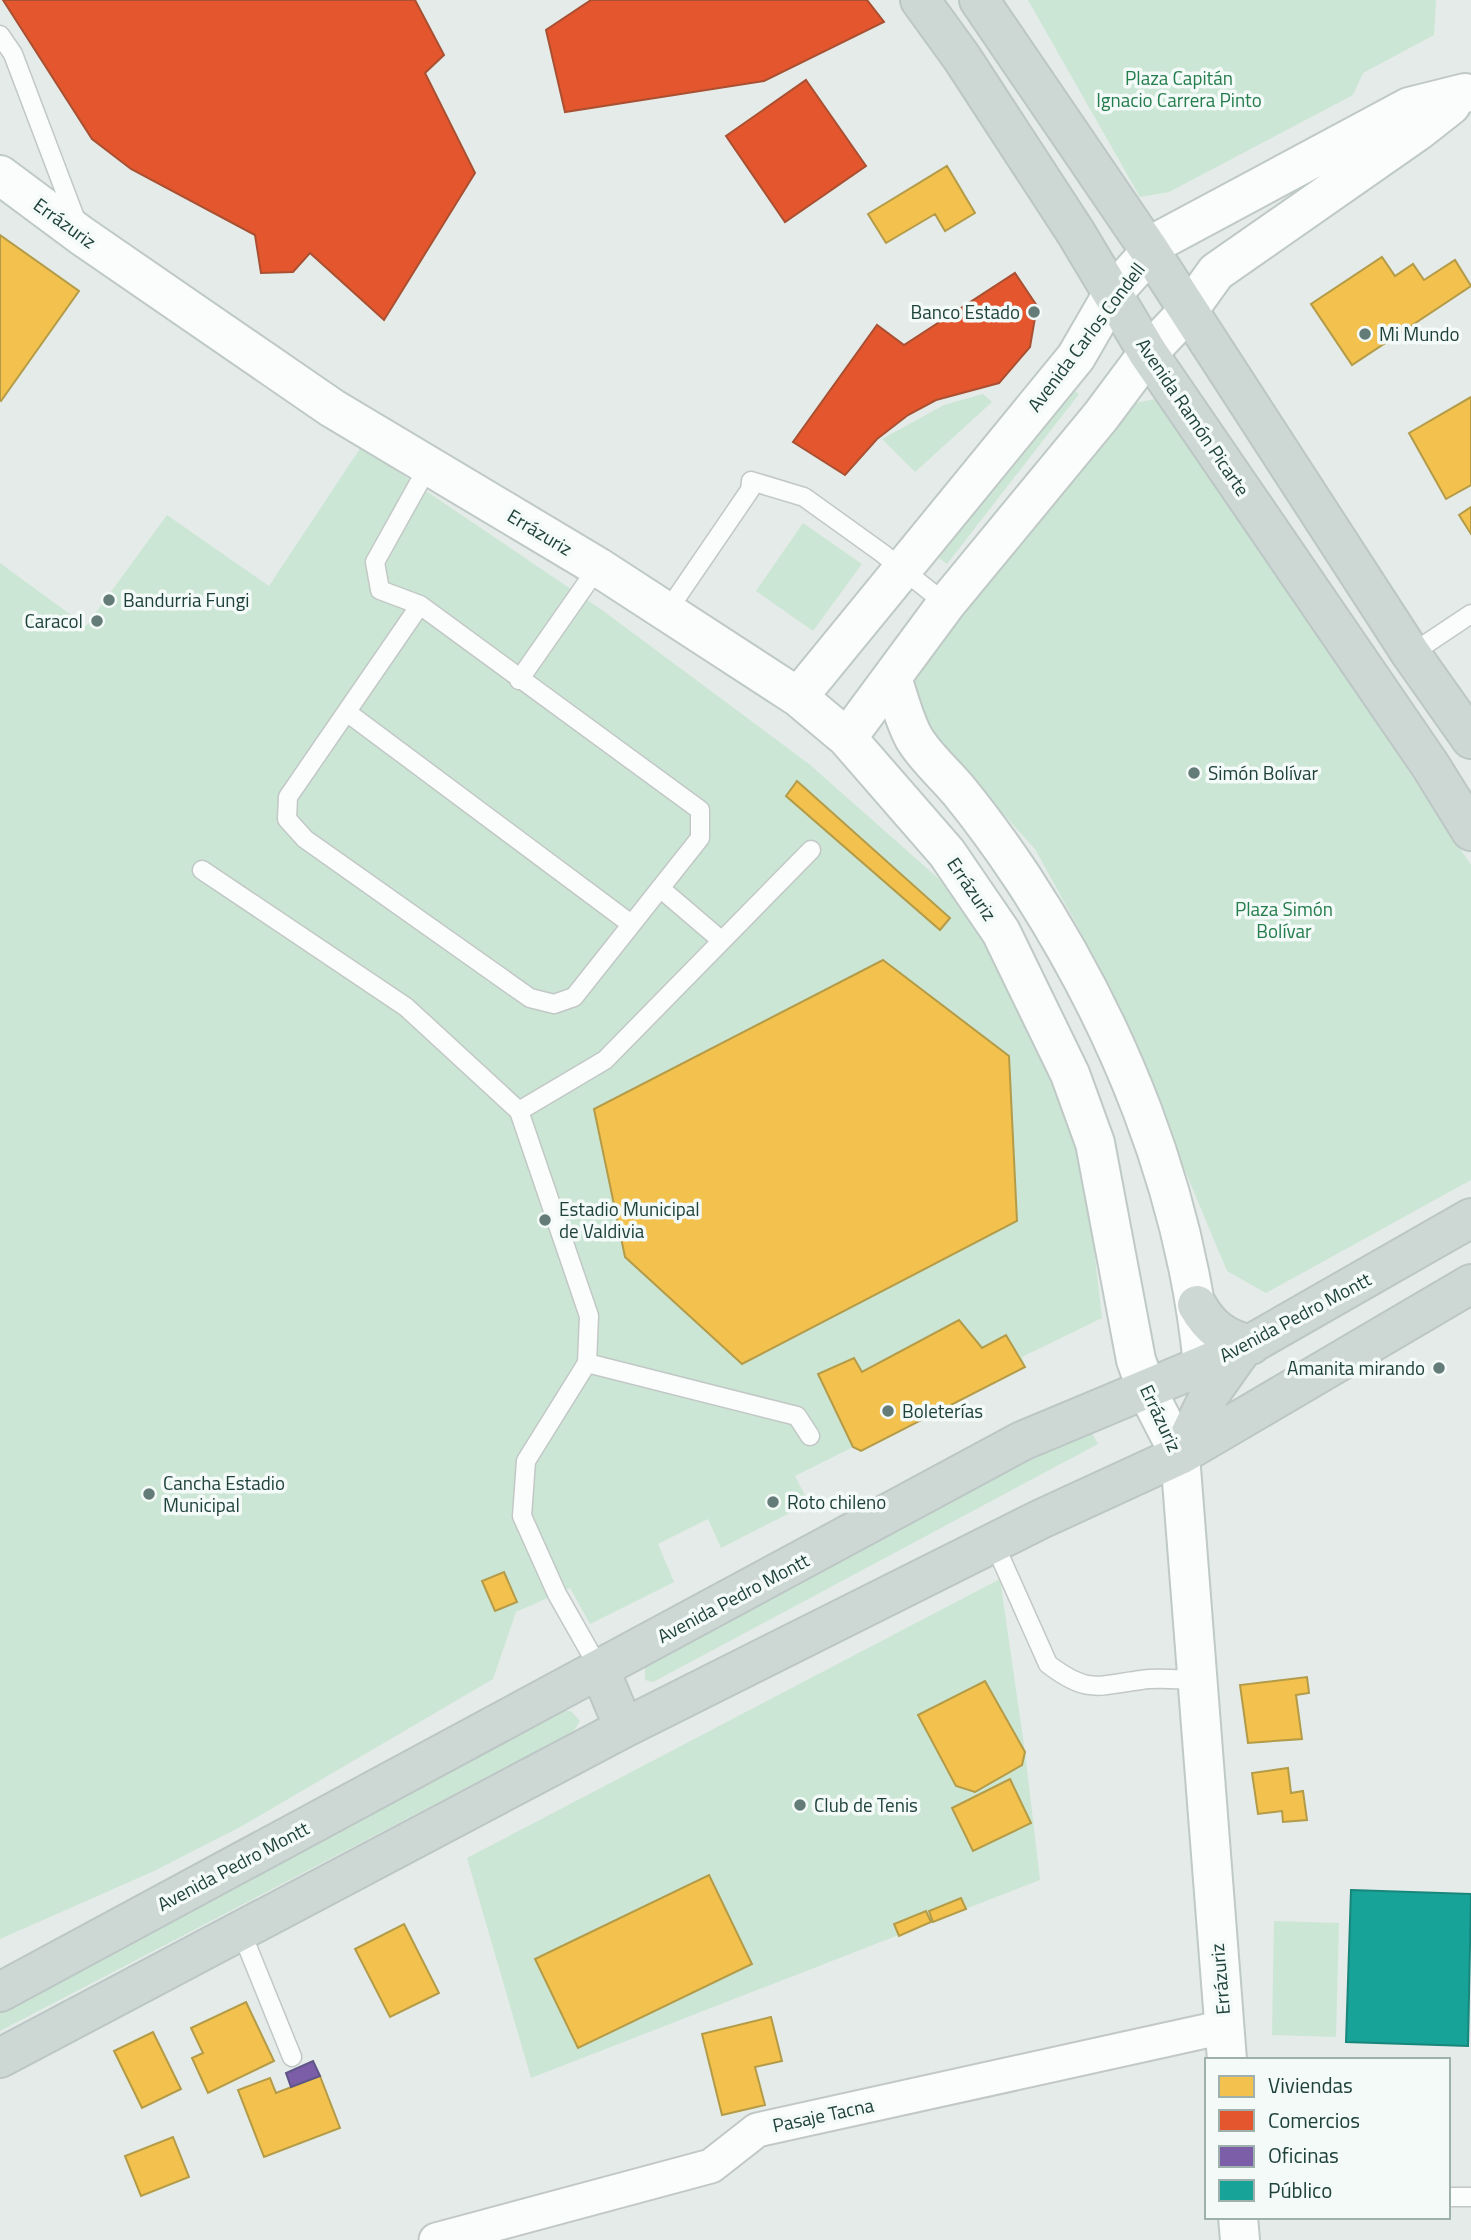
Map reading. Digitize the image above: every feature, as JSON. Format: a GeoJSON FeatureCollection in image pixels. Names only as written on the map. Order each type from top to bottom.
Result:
{"type":"FeatureCollection","features":[{"type":"Feature","properties":{"kind":"main road","name":"Avenida Ramón Picarte"},"geometry":{"type":"LineString","coordinates":[[920,0],[970,70],[1149,353],[1430,765],[1471,831]]}},
{"type":"Feature","properties":{"kind":"main road"},"geometry":{"type":"LineString","coordinates":[[979,0],[1150,251],[1411,654],[1469,733]]}},
{"type":"Feature","properties":{"kind":"main road","name":"Avenida Carlos Condell"},"geometry":{"type":"LineString","coordinates":[[798,697],[1076,357],[1113,293],[1150,251],[1168,235],[1409,107],[1468,91]]}},
{"type":"Feature","properties":{"kind":"main road","name":"Avenida Carlos Condell"},"geometry":{"type":"LineString","coordinates":[[847,738],[946,604],[1101,416],[1149,353],[1188,311],[1216,272],[1418,131],[1468,91]]}},
{"type":"Feature","properties":{"kind":"main road","name":"Errázuriz"},"geometry":{"type":"LineString","coordinates":[[0,175],[82,236],[332,408],[598,567],[798,697],[847,738],[947,853],[1002,932],[1070,1074],[1095,1143],[1125,1312],[1147,1391],[1180,1455],[1225,2043]]}},
{"type":"Feature","properties":{"kind":"main road"},"geometry":{"type":"LineString","coordinates":[[892,678],[915,739],[1004,850],[1073,961],[1111,1035],[1162,1168],[1197,1305],[1203,1365],[1196,1404],[1180,1455]]}},
{"type":"Feature","properties":{"kind":"main road","name":"Avenida Pedro Montt"},"geometry":{"type":"LineString","coordinates":[[0,1992],[1022,1441],[1117,1400],[1147,1391],[1246,1347],[1471,1218]]}},
{"type":"Feature","properties":{"kind":"main road"},"geometry":{"type":"LineString","coordinates":[[0,2059],[624,1728],[994,1543],[1180,1455],[1471,1284]]}},
{"type":"Feature","properties":{"kind":"main road"},"geometry":{"type":"LineString","coordinates":[[1180,1455],[1210,1394],[1246,1347],[1214,1330],[1197,1305]]}},
{"type":"Feature","properties":{"kind":"main road"},"geometry":{"type":"LineString","coordinates":[[600,1670],[624,1728]]}},
{"type":"Feature","properties":{"kind":"main road"},"geometry":{"type":"LineString","coordinates":[[1238,2219],[1240,2240]]}},
{"type":"Feature","properties":{"kind":"street","name":"Pasaje Tacna"},"geometry":{"type":"LineString","coordinates":[[436,2240],[711,2166],[757,2130],[1225,2043]]}},
{"type":"Feature","properties":{"kind":"lane"},"geometry":{"type":"LineString","coordinates":[[0,35],[13,54],[82,236]]}},
{"type":"Feature","properties":{"kind":"lane"},"geometry":{"type":"LineString","coordinates":[[420,605],[288,797],[287,819],[305,839],[530,998],[554,1004],[574,997],[700,838],[700,810],[420,605],[380,590],[375,562],[429,465]]}},
{"type":"Feature","properties":{"kind":"lane"},"geometry":{"type":"LineString","coordinates":[[666,613],[750,490],[751,481],[804,497],[946,604]]}},
{"type":"Feature","properties":{"kind":"lane"},"geometry":{"type":"LineString","coordinates":[[519,680],[598,567]]}},
{"type":"Feature","properties":{"kind":"lane"},"geometry":{"type":"LineString","coordinates":[[1411,654],[1471,614]]}},
{"type":"Feature","properties":{"kind":"lane"},"geometry":{"type":"LineString","coordinates":[[348,713],[631,924]]}},
{"type":"Feature","properties":{"kind":"lane"},"geometry":{"type":"LineString","coordinates":[[519,1111],[605,1060],[811,850]]}},
{"type":"Feature","properties":{"kind":"lane"},"geometry":{"type":"LineString","coordinates":[[202,870],[406,1007],[519,1111],[589,1316],[587,1363],[526,1461],[522,1516],[557,1594],[600,1670]]}},
{"type":"Feature","properties":{"kind":"lane"},"geometry":{"type":"LineString","coordinates":[[660,888],[722,941]]}},
{"type":"Feature","properties":{"kind":"lane"},"geometry":{"type":"LineString","coordinates":[[587,1363],[797,1416],[810,1436]]}},
{"type":"Feature","properties":{"kind":"lane"},"geometry":{"type":"LineString","coordinates":[[994,1543],[1048,1664],[1062,1675],[1085,1684],[1110,1688],[1142,1680],[1197,1680]]}},
{"type":"Feature","properties":{"kind":"lane"},"geometry":{"type":"LineString","coordinates":[[241,1931],[292,2057]]}},
{"type":"Feature","properties":{"kind":"lane"},"geometry":{"type":"LineString","coordinates":[[1450,2197],[1471,2197]]}},
{"type":"Feature","properties":{"kind":"green space","name":"Plaza Capitán Ignacio Carrera Pinto"},"geometry":{"type":"Polygon","coordinates":[[[1028,0],[1436,0],[1434,35],[1363,73],[1353,95],[1169,192],[1140,197],[1028,0]]]}},
{"type":"Feature","properties":{"kind":"green space"},"geometry":{"type":"Polygon","coordinates":[[[1069,387],[1079,394],[947,564],[935,555],[1069,387]]]}},
{"type":"Feature","properties":{"kind":"green space"},"geometry":{"type":"Polygon","coordinates":[[[983,394],[992,402],[915,472],[882,439],[944,405],[983,394]]]}},
{"type":"Feature","properties":{"kind":"green space","name":"Plaza Simón Bolívar"},"geometry":{"type":"Polygon","coordinates":[[[1160,398],[1471,865],[1471,1180],[1266,1293],[1227,1271],[1100,967],[1035,849],[924,727],[913,672],[1135,403],[1160,398]]]}},
{"type":"Feature","properties":{"kind":"green space","name":"Estadio Municipal de Valdivia"},"geometry":{"type":"Polygon","coordinates":[[[361,447],[602,610],[809,764],[965,902],[1079,1122],[1102,1318],[1022,1357],[1025,1367],[861,1451],[853,1447],[795,1476],[809,1503],[721,1548],[708,1519],[658,1544],[674,1582],[590,1624],[570,1588],[516,1612],[493,1679],[242,1826],[154,1871],[0,1939],[0,563],[86,626],[167,515],[269,586],[361,447]]]}},
{"type":"Feature","properties":{"kind":"green space"},"geometry":{"type":"Polygon","coordinates":[[[803,523],[862,564],[813,631],[756,591],[803,523]]]}},
{"type":"Feature","properties":{"kind":"green space"},"geometry":{"type":"Polygon","coordinates":[[[1089,1428],[1098,1444],[653,1682],[645,1680],[645,1664],[1089,1428]]]}},
{"type":"Feature","properties":{"kind":"green space","name":"Club de Tenis"},"geometry":{"type":"Polygon","coordinates":[[[1000,1579],[1040,1880],[531,2078],[467,1858],[1000,1579]]]}},
{"type":"Feature","properties":{"kind":"green space"},"geometry":{"type":"Polygon","coordinates":[[[559,1711],[571,1711],[580,1721],[573,1732],[0,2031],[0,2006],[559,1711]]]}},
{"type":"Feature","properties":{"kind":"green space"},"geometry":{"type":"Polygon","coordinates":[[[1274,1921],[1339,1923],[1336,2037],[1272,2035],[1274,1921]]]}},
{"type":"Feature","properties":{"kind":"building: Viviendas"},"geometry":{"type":"Polygon","coordinates":[[[947,166],[975,213],[945,231],[935,214],[886,243],[868,214],[947,166]]]}},
{"type":"Feature","properties":{"kind":"building: Viviendas"},"geometry":{"type":"Polygon","coordinates":[[[0,235],[79,291],[1,401],[0,400],[0,235]]]}},
{"type":"Feature","properties":{"kind":"building: Viviendas","name":"Mi Mundo"},"geometry":{"type":"Polygon","coordinates":[[[1382,257],[1395,276],[1413,264],[1424,280],[1455,260],[1471,286],[1352,365],[1311,304],[1382,257]]]}},
{"type":"Feature","properties":{"kind":"building: Viviendas"},"geometry":{"type":"Polygon","coordinates":[[[1471,397],[1471,485],[1446,499],[1409,433],[1471,397]]]}},
{"type":"Feature","properties":{"kind":"building: Viviendas"},"geometry":{"type":"Polygon","coordinates":[[[1471,507],[1471,534],[1459,515],[1471,507]]]}},
{"type":"Feature","properties":{"kind":"building: Viviendas"},"geometry":{"type":"Polygon","coordinates":[[[797,781],[950,918],[940,930],[786,796],[797,781]]]}},
{"type":"Feature","properties":{"kind":"building: Viviendas"},"geometry":{"type":"Polygon","coordinates":[[[883,960],[1009,1056],[1017,1221],[742,1364],[625,1257],[594,1109],[883,960]]]}},
{"type":"Feature","properties":{"kind":"building: Viviendas","name":"Boleterías"},"geometry":{"type":"Polygon","coordinates":[[[959,1320],[982,1348],[1006,1335],[1025,1367],[861,1451],[853,1447],[818,1374],[854,1358],[862,1372],[959,1320]]]}},
{"type":"Feature","properties":{"kind":"building: Viviendas"},"geometry":{"type":"Polygon","coordinates":[[[504,1572],[517,1602],[495,1611],[482,1581],[504,1572]]]}},
{"type":"Feature","properties":{"kind":"building: Viviendas"},"geometry":{"type":"Polygon","coordinates":[[[1307,1677],[1309,1693],[1296,1695],[1302,1739],[1248,1743],[1240,1685],[1307,1677]]]}},
{"type":"Feature","properties":{"kind":"building: Viviendas","name":"Club de Tenis"},"geometry":{"type":"Polygon","coordinates":[[[985,1681],[1025,1752],[1022,1765],[975,1792],[956,1786],[918,1715],[985,1681]]]}},
{"type":"Feature","properties":{"kind":"building: Viviendas"},"geometry":{"type":"Polygon","coordinates":[[[1288,1768],[1291,1793],[1303,1791],[1307,1820],[1283,1822],[1282,1811],[1258,1814],[1252,1773],[1288,1768]]]}},
{"type":"Feature","properties":{"kind":"building: Viviendas"},"geometry":{"type":"Polygon","coordinates":[[[1010,1779],[1031,1823],[973,1851],[952,1808],[1010,1779]]]}},
{"type":"Feature","properties":{"kind":"building: Viviendas"},"geometry":{"type":"Polygon","coordinates":[[[709,1875],[752,1964],[578,2048],[535,1959],[709,1875]]]}},
{"type":"Feature","properties":{"kind":"building: Viviendas"},"geometry":{"type":"Polygon","coordinates":[[[961,1898],[966,1909],[933,1922],[929,1911],[961,1898]]]}},
{"type":"Feature","properties":{"kind":"building: Viviendas"},"geometry":{"type":"Polygon","coordinates":[[[926,1911],[931,1922],[899,1936],[894,1924],[926,1911]]]}},
{"type":"Feature","properties":{"kind":"building: Viviendas"},"geometry":{"type":"Polygon","coordinates":[[[404,1924],[439,1993],[390,2017],[355,1949],[404,1924]]]}},
{"type":"Feature","properties":{"kind":"building: Viviendas"},"geometry":{"type":"Polygon","coordinates":[[[246,2002],[274,2061],[208,2093],[192,2058],[203,2053],[191,2028],[246,2002]]]}},
{"type":"Feature","properties":{"kind":"building: Viviendas"},"geometry":{"type":"Polygon","coordinates":[[[771,2017],[782,2061],[755,2067],[765,2105],[722,2115],[702,2034],[771,2017]]]}},
{"type":"Feature","properties":{"kind":"building: Viviendas"},"geometry":{"type":"Polygon","coordinates":[[[153,2032],[181,2089],[142,2108],[114,2051],[153,2032]]]}},
{"type":"Feature","properties":{"kind":"building: Viviendas"},"geometry":{"type":"Polygon","coordinates":[[[320,2076],[340,2128],[264,2157],[238,2090],[270,2078],[276,2093],[320,2076]]]}},
{"type":"Feature","properties":{"kind":"building: Viviendas"},"geometry":{"type":"Polygon","coordinates":[[[173,2137],[189,2177],[141,2196],[125,2156],[173,2137]]]}},
{"type":"Feature","properties":{"kind":"building: Comercios"},"geometry":{"type":"Polygon","coordinates":[[[3,0],[415,0],[444,55],[425,73],[475,173],[384,320],[310,253],[293,272],[261,273],[255,235],[131,169],[92,139],[3,0]]]}},
{"type":"Feature","properties":{"kind":"building: Comercios"},"geometry":{"type":"Polygon","coordinates":[[[591,0],[867,0],[884,22],[764,81],[565,112],[546,30],[591,0]]]}},
{"type":"Feature","properties":{"kind":"building: Comercios"},"geometry":{"type":"Polygon","coordinates":[[[806,80],[866,166],[785,222],[726,136],[806,80]]]}},
{"type":"Feature","properties":{"kind":"building: Comercios"},"geometry":{"type":"Polygon","coordinates":[[[1015,273],[1037,306],[1030,347],[999,383],[936,400],[908,415],[877,439],[845,475],[793,442],[877,325],[904,345],[1015,273]]]}},
{"type":"Feature","properties":{"kind":"building: Oficinas"},"geometry":{"type":"Polygon","coordinates":[[[313,2061],[320,2076],[291,2087],[286,2073],[313,2061]]]}},
{"type":"Feature","properties":{"kind":"building: Público"},"geometry":{"type":"Polygon","coordinates":[[[1351,1890],[1471,1894],[1468,2046],[1346,2042],[1351,1890]]]}},
{"type":"Feature","properties":{"kind":"place","name":"Banco Estado"},"geometry":{"type":"Point","coordinates":[1034,312]}},
{"type":"Feature","properties":{"kind":"place","name":"Mi Mundo"},"geometry":{"type":"Point","coordinates":[1365,334]}},
{"type":"Feature","properties":{"kind":"place","name":"Bandurria Fungi"},"geometry":{"type":"Point","coordinates":[109,600]}},
{"type":"Feature","properties":{"kind":"place","name":"Caracol"},"geometry":{"type":"Point","coordinates":[97,621]}},
{"type":"Feature","properties":{"kind":"place","name":"Simón Bolívar"},"geometry":{"type":"Point","coordinates":[1194,773]}},
{"type":"Feature","properties":{"kind":"place","name":"Estadio Municipal de Valdivia"},"geometry":{"type":"Point","coordinates":[545,1220]}},
{"type":"Feature","properties":{"kind":"place","name":"Amanita mirando"},"geometry":{"type":"Point","coordinates":[1439,1368]}},
{"type":"Feature","properties":{"kind":"place","name":"Boleterías"},"geometry":{"type":"Point","coordinates":[888,1411]}},
{"type":"Feature","properties":{"kind":"place","name":"Cancha Estadio Municipal"},"geometry":{"type":"Point","coordinates":[149,1494]}},
{"type":"Feature","properties":{"kind":"place","name":"Roto chileno"},"geometry":{"type":"Point","coordinates":[773,1502]}},
{"type":"Feature","properties":{"kind":"place","name":"Club de Tenis"},"geometry":{"type":"Point","coordinates":[800,1805]}}]}
